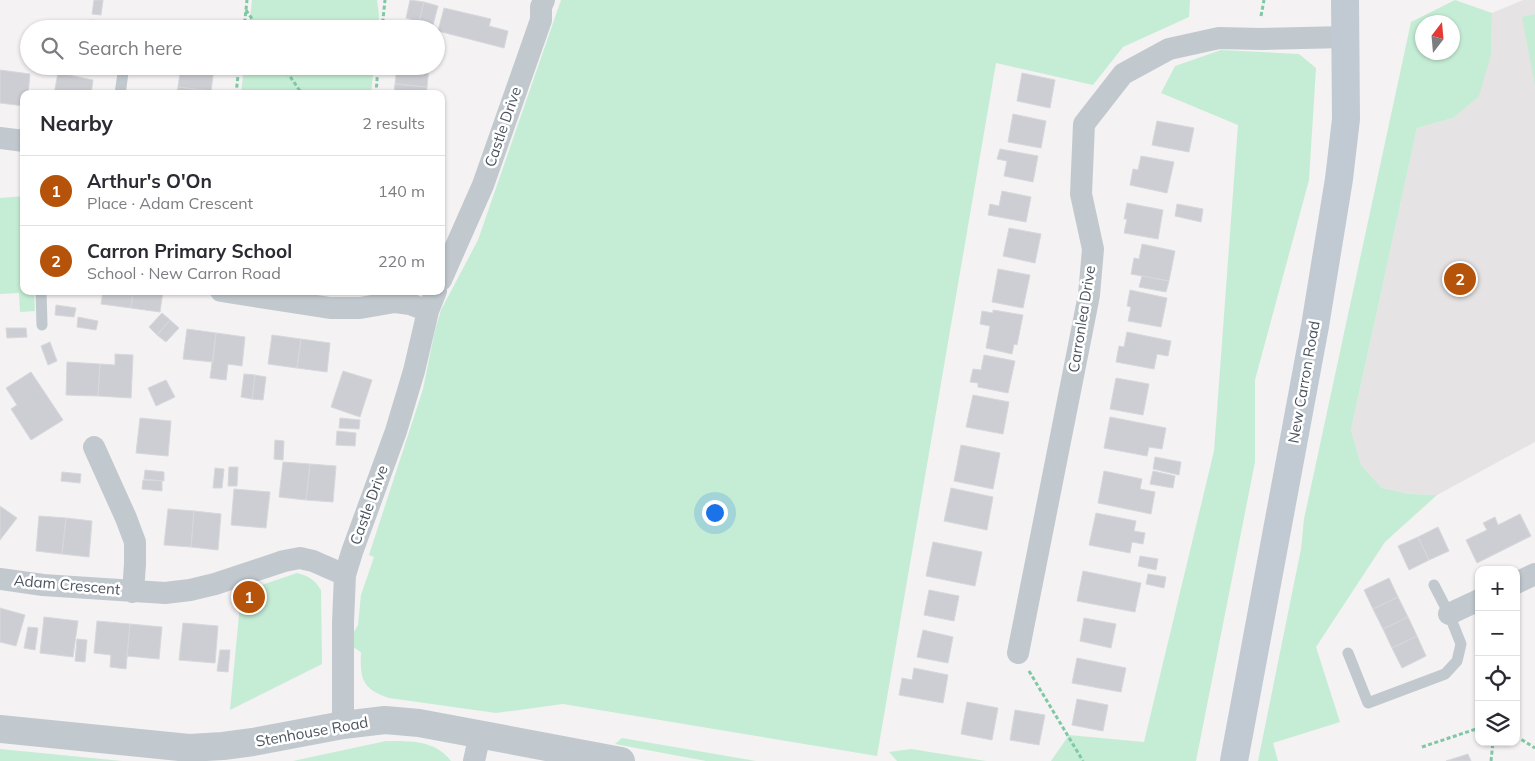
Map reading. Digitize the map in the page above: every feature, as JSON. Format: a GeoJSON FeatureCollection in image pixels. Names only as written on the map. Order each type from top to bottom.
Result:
{"type":"FeatureCollection","features":[{"type":"Feature","properties":{"kind":"main road","name":"New Carron Road"},"geometry":{"type":"LineString","coordinates":[[1234,761],[1315,326],[1339,179],[1346,119],[1345,0]]}},
{"type":"Feature","properties":{"kind":"street","name":"Castle Drive"},"geometry":{"type":"LineString","coordinates":[[445,271],[483,185],[541,20],[540,2]]}},
{"type":"Feature","properties":{"kind":"street","name":"Carronlea Drive"},"geometry":{"type":"LineString","coordinates":[[1018,652],[1089,295],[1093,249],[1082,194],[1084,124],[1123,74],[1169,49],[1219,38],[1261,39],[1346,36]]}},
{"type":"Feature","properties":{"kind":"street"},"geometry":{"type":"LineString","coordinates":[[0,138],[20,140]]}},
{"type":"Feature","properties":{"kind":"street"},"geometry":{"type":"LineString","coordinates":[[246,295],[330,308],[360,308],[396,302],[410,304],[432,301]]}},
{"type":"Feature","properties":{"kind":"street","name":"Castle Drive"},"geometry":{"type":"LineString","coordinates":[[343,725],[345,575],[396,431],[432,301]]}},
{"type":"Feature","properties":{"kind":"street","name":"Adam Crescent"},"geometry":{"type":"LineString","coordinates":[[94,447],[135,542],[133,592]]}},
{"type":"Feature","properties":{"kind":"street","name":"Adam Crescent"},"geometry":{"type":"LineString","coordinates":[[0,579],[43,585],[165,593],[190,590],[214,584],[284,561],[300,558],[313,561],[345,575]]}},
{"type":"Feature","properties":{"kind":"street"},"geometry":{"type":"LineString","coordinates":[[1520,581],[1535,574]]}},
{"type":"Feature","properties":{"kind":"street"},"geometry":{"type":"LineString","coordinates":[[1449,614],[1475,602]]}},
{"type":"Feature","properties":{"kind":"street","name":"Stenhouse Road"},"geometry":{"type":"LineString","coordinates":[[0,730],[189,748],[253,742],[343,725],[385,720],[418,723],[621,761]]}},
{"type":"Feature","properties":{"kind":"street"},"geometry":{"type":"LineString","coordinates":[[474,761],[480,734]]}},
{"type":"Feature","properties":{"kind":"lane"},"geometry":{"type":"LineString","coordinates":[[121,90],[123,75]]}},
{"type":"Feature","properties":{"kind":"lane"},"geometry":{"type":"LineString","coordinates":[[41,295],[42,325]]}},
{"type":"Feature","properties":{"kind":"lane"},"geometry":{"type":"LineString","coordinates":[[1348,653],[1368,703],[1445,674],[1457,661],[1460,644],[1449,614],[1434,585]]}},
{"type":"Feature","properties":{"kind":"path"},"geometry":{"type":"LineString","coordinates":[[245,20],[247,0]]}},
{"type":"Feature","properties":{"kind":"path"},"geometry":{"type":"LineString","coordinates":[[383,20],[385,0]]}},
{"type":"Feature","properties":{"kind":"path"},"geometry":{"type":"LineString","coordinates":[[246,10],[253,20]]}},
{"type":"Feature","properties":{"kind":"path"},"geometry":{"type":"LineString","coordinates":[[236,90],[238,75]]}},
{"type":"Feature","properties":{"kind":"path"},"geometry":{"type":"LineString","coordinates":[[290,75],[299,90]]}},
{"type":"Feature","properties":{"kind":"path"},"geometry":{"type":"LineString","coordinates":[[376,90],[377,75]]}},
{"type":"Feature","properties":{"kind":"path"},"geometry":{"type":"LineString","coordinates":[[1018,652],[1083,761]]}},
{"type":"Feature","properties":{"kind":"path"},"geometry":{"type":"LineString","coordinates":[[1422,747],[1475,729]]}},
{"type":"Feature","properties":{"kind":"path"},"geometry":{"type":"LineString","coordinates":[[1520,739],[1535,748]]}},
{"type":"Feature","properties":{"kind":"path"},"geometry":{"type":"LineString","coordinates":[[1491,761],[1493,746]]}},
{"type":"Feature","properties":{"kind":"shaded area"},"geometry":{"type":"Polygon","coordinates":[[[1523,0],[1535,0],[1535,442],[1437,495],[1410,494],[1382,488],[1361,465],[1351,430],[1417,128],[1453,118],[1491,55],[1492,13],[1523,0]]]}},
{"type":"Feature","properties":{"kind":"green space"},"geometry":{"type":"Polygon","coordinates":[[[252,0],[377,0],[379,15],[379,20],[250,20],[252,0]]]}},
{"type":"Feature","properties":{"kind":"green space"},"geometry":{"type":"Polygon","coordinates":[[[561,0],[1190,0],[1189,17],[1123,47],[1093,85],[996,63],[877,756],[563,704],[496,713],[389,698],[373,691],[364,682],[361,669],[361,652],[353,647],[354,632],[358,625],[361,595],[374,557],[369,555],[423,389],[441,310],[478,240],[561,0]]]}},
{"type":"Feature","properties":{"kind":"green space"},"geometry":{"type":"Polygon","coordinates":[[[1455,0],[1492,13],[1491,55],[1479,96],[1453,118],[1417,128],[1351,430],[1361,465],[1382,488],[1410,494],[1437,495],[1385,542],[1316,647],[1340,722],[1273,743],[1278,761],[1258,761],[1301,549],[1304,519],[1411,22],[1415,20],[1415,60],[1460,60],[1460,15],[1425,15],[1455,0]]]}},
{"type":"Feature","properties":{"kind":"green space"},"geometry":{"type":"Polygon","coordinates":[[[1535,14],[1535,85],[1522,17],[1535,14]]]}},
{"type":"Feature","properties":{"kind":"green space"},"geometry":{"type":"Polygon","coordinates":[[[1221,50],[1299,54],[1316,68],[1309,180],[1255,380],[1255,462],[1196,761],[1051,761],[1069,735],[1144,742],[1214,451],[1238,125],[1161,93],[1175,66],[1221,50]]]}},
{"type":"Feature","properties":{"kind":"green space"},"geometry":{"type":"Polygon","coordinates":[[[243,75],[373,75],[371,90],[241,90],[243,75]]]}},
{"type":"Feature","properties":{"kind":"green space"},"geometry":{"type":"Polygon","coordinates":[[[20,196],[20,295],[34,295],[35,311],[20,312],[19,293],[0,294],[0,198],[20,196]]]}},
{"type":"Feature","properties":{"kind":"green space"},"geometry":{"type":"Polygon","coordinates":[[[297,573],[311,579],[321,590],[322,664],[230,710],[240,604],[258,598],[256,587],[297,573]]]}},
{"type":"Feature","properties":{"kind":"green space"},"geometry":{"type":"Polygon","coordinates":[[[622,738],[756,761],[706,761],[615,744],[622,738]]]}},
{"type":"Feature","properties":{"kind":"green space"},"geometry":{"type":"Polygon","coordinates":[[[386,741],[430,745],[445,754],[451,761],[293,761],[386,741]]]}},
{"type":"Feature","properties":{"kind":"green space"},"geometry":{"type":"Polygon","coordinates":[[[0,749],[122,761],[0,761],[0,749]]]}},
{"type":"Feature","properties":{"kind":"green space"},"geometry":{"type":"Polygon","coordinates":[[[911,749],[986,761],[897,761],[889,752],[911,749]]]}},
{"type":"Feature","properties":{"kind":"building"},"geometry":{"type":"Polygon","coordinates":[[[94,0],[103,0],[101,15],[92,14],[94,0]]]}},
{"type":"Feature","properties":{"kind":"building"},"geometry":{"type":"Polygon","coordinates":[[[410,0],[424,2],[419,20],[406,18],[410,0]]]}},
{"type":"Feature","properties":{"kind":"building"},"geometry":{"type":"Polygon","coordinates":[[[424,2],[438,6],[434,20],[419,20],[424,2]]]}},
{"type":"Feature","properties":{"kind":"building"},"geometry":{"type":"Polygon","coordinates":[[[444,8],[491,19],[489,26],[508,31],[504,48],[445,33],[445,20],[441,20],[444,8]]]}},
{"type":"Feature","properties":{"kind":"building"},"geometry":{"type":"Polygon","coordinates":[[[0,70],[20,73],[20,75],[30,75],[28,90],[20,90],[20,106],[0,103],[0,70]]]}},
{"type":"Feature","properties":{"kind":"building"},"geometry":{"type":"Polygon","coordinates":[[[1022,73],[1055,80],[1050,108],[1017,101],[1022,73]]]}},
{"type":"Feature","properties":{"kind":"building"},"geometry":{"type":"Polygon","coordinates":[[[58,75],[93,80],[92,90],[55,90],[58,75]]]}},
{"type":"Feature","properties":{"kind":"building"},"geometry":{"type":"Polygon","coordinates":[[[180,75],[213,75],[211,90],[178,87],[180,75]]]}},
{"type":"Feature","properties":{"kind":"building"},"geometry":{"type":"Polygon","coordinates":[[[396,75],[428,75],[427,87],[395,84],[396,75]]]}},
{"type":"Feature","properties":{"kind":"building"},"geometry":{"type":"Polygon","coordinates":[[[395,84],[427,87],[427,90],[394,90],[395,84]]]}},
{"type":"Feature","properties":{"kind":"building"},"geometry":{"type":"Polygon","coordinates":[[[178,87],[203,90],[178,90],[178,87]]]}},
{"type":"Feature","properties":{"kind":"building"},"geometry":{"type":"Polygon","coordinates":[[[1013,114],[1046,121],[1041,148],[1008,142],[1013,114]]]}},
{"type":"Feature","properties":{"kind":"building"},"geometry":{"type":"Polygon","coordinates":[[[1157,121],[1194,128],[1189,152],[1152,145],[1157,121]]]}},
{"type":"Feature","properties":{"kind":"building"},"geometry":{"type":"Polygon","coordinates":[[[1000,149],[1038,156],[1033,182],[1004,176],[1007,161],[997,159],[1000,149]]]}},
{"type":"Feature","properties":{"kind":"building"},"geometry":{"type":"Polygon","coordinates":[[[1141,156],[1174,162],[1167,193],[1130,185],[1133,169],[1138,170],[1141,156]]]}},
{"type":"Feature","properties":{"kind":"building"},"geometry":{"type":"Polygon","coordinates":[[[1002,191],[1031,197],[1026,222],[988,215],[990,204],[999,206],[1002,191]]]}},
{"type":"Feature","properties":{"kind":"building"},"geometry":{"type":"Polygon","coordinates":[[[1127,203],[1163,210],[1158,239],[1124,233],[1127,219],[1124,219],[1127,203]]]}},
{"type":"Feature","properties":{"kind":"building"},"geometry":{"type":"Polygon","coordinates":[[[1177,204],[1203,209],[1201,222],[1175,216],[1177,204]]]}},
{"type":"Feature","properties":{"kind":"building"},"geometry":{"type":"Polygon","coordinates":[[[1009,228],[1041,234],[1035,263],[1003,256],[1009,228]]]}},
{"type":"Feature","properties":{"kind":"building"},"geometry":{"type":"Polygon","coordinates":[[[1142,244],[1175,251],[1169,281],[1131,274],[1134,258],[1139,259],[1142,244]]]}},
{"type":"Feature","properties":{"kind":"building"},"geometry":{"type":"Polygon","coordinates":[[[998,269],[1030,275],[1023,308],[992,302],[998,269]]]}},
{"type":"Feature","properties":{"kind":"building"},"geometry":{"type":"Polygon","coordinates":[[[1142,276],[1169,281],[1166,292],[1139,287],[1142,276]]]}},
{"type":"Feature","properties":{"kind":"building"},"geometry":{"type":"Polygon","coordinates":[[[1130,290],[1167,298],[1161,327],[1128,321],[1131,307],[1127,306],[1130,290]]]}},
{"type":"Feature","properties":{"kind":"building"},"geometry":{"type":"Polygon","coordinates":[[[102,295],[133,295],[131,308],[101,304],[102,295]]]}},
{"type":"Feature","properties":{"kind":"building"},"geometry":{"type":"Polygon","coordinates":[[[133,295],[162,295],[160,312],[131,308],[133,295]]]}},
{"type":"Feature","properties":{"kind":"building"},"geometry":{"type":"Polygon","coordinates":[[[56,305],[76,308],[74,317],[55,315],[56,305]]]}},
{"type":"Feature","properties":{"kind":"building"},"geometry":{"type":"Polygon","coordinates":[[[993,310],[1023,315],[1017,345],[1014,344],[1012,354],[986,348],[990,326],[980,324],[982,311],[993,313],[993,310]]]}},
{"type":"Feature","properties":{"kind":"building"},"geometry":{"type":"Polygon","coordinates":[[[162,313],[170,320],[157,335],[149,327],[162,313]]]}},
{"type":"Feature","properties":{"kind":"building"},"geometry":{"type":"Polygon","coordinates":[[[78,317],[98,321],[96,330],[77,327],[78,317]]]}},
{"type":"Feature","properties":{"kind":"building"},"geometry":{"type":"Polygon","coordinates":[[[170,320],[179,328],[166,342],[157,335],[170,320]]]}},
{"type":"Feature","properties":{"kind":"building"},"geometry":{"type":"Polygon","coordinates":[[[6,328],[26,328],[27,337],[7,338],[6,328]]]}},
{"type":"Feature","properties":{"kind":"building"},"geometry":{"type":"Polygon","coordinates":[[[187,329],[216,333],[213,362],[183,359],[187,329]]]}},
{"type":"Feature","properties":{"kind":"building"},"geometry":{"type":"Polygon","coordinates":[[[1127,332],[1171,341],[1168,356],[1157,354],[1154,369],[1116,362],[1119,346],[1124,347],[1127,332]]]}},
{"type":"Feature","properties":{"kind":"building"},"geometry":{"type":"Polygon","coordinates":[[[216,333],[245,337],[242,366],[228,364],[226,380],[210,378],[216,333]]]}},
{"type":"Feature","properties":{"kind":"building"},"geometry":{"type":"Polygon","coordinates":[[[272,335],[301,339],[297,368],[268,364],[272,335]]]}},
{"type":"Feature","properties":{"kind":"building"},"geometry":{"type":"Polygon","coordinates":[[[301,339],[330,343],[327,372],[297,368],[301,339]]]}},
{"type":"Feature","properties":{"kind":"building"},"geometry":{"type":"Polygon","coordinates":[[[50,342],[57,361],[48,365],[41,346],[50,342]]]}},
{"type":"Feature","properties":{"kind":"building"},"geometry":{"type":"Polygon","coordinates":[[[115,354],[133,355],[131,398],[98,396],[100,364],[115,365],[115,354]]]}},
{"type":"Feature","properties":{"kind":"building"},"geometry":{"type":"Polygon","coordinates":[[[984,355],[1015,361],[1008,393],[978,387],[978,383],[970,382],[973,369],[981,370],[984,355]]]}},
{"type":"Feature","properties":{"kind":"building"},"geometry":{"type":"Polygon","coordinates":[[[67,362],[100,364],[98,396],[66,395],[67,362]]]}},
{"type":"Feature","properties":{"kind":"building"},"geometry":{"type":"Polygon","coordinates":[[[343,371],[372,380],[360,417],[331,407],[343,371]]]}},
{"type":"Feature","properties":{"kind":"building"},"geometry":{"type":"Polygon","coordinates":[[[31,372],[63,420],[31,440],[11,409],[17,405],[6,388],[31,372]]]}},
{"type":"Feature","properties":{"kind":"building"},"geometry":{"type":"Polygon","coordinates":[[[244,374],[255,375],[252,399],[241,397],[244,374]]]}},
{"type":"Feature","properties":{"kind":"building"},"geometry":{"type":"Polygon","coordinates":[[[255,375],[266,377],[263,400],[252,399],[255,375]]]}},
{"type":"Feature","properties":{"kind":"building"},"geometry":{"type":"Polygon","coordinates":[[[1116,378],[1149,384],[1143,415],[1110,409],[1116,378]]]}},
{"type":"Feature","properties":{"kind":"building"},"geometry":{"type":"Polygon","coordinates":[[[166,380],[175,397],[156,406],[148,388],[166,380]]]}},
{"type":"Feature","properties":{"kind":"building"},"geometry":{"type":"Polygon","coordinates":[[[973,395],[1009,402],[1003,434],[966,427],[973,395]]]}},
{"type":"Feature","properties":{"kind":"building"},"geometry":{"type":"Polygon","coordinates":[[[1110,417],[1166,428],[1162,449],[1149,447],[1147,456],[1104,448],[1110,417]]]}},
{"type":"Feature","properties":{"kind":"building"},"geometry":{"type":"Polygon","coordinates":[[[140,418],[171,421],[168,456],[136,453],[140,418]]]}},
{"type":"Feature","properties":{"kind":"building"},"geometry":{"type":"Polygon","coordinates":[[[340,418],[360,420],[359,429],[339,428],[340,418]]]}},
{"type":"Feature","properties":{"kind":"building"},"geometry":{"type":"Polygon","coordinates":[[[337,431],[356,433],[355,446],[336,445],[337,431]]]}},
{"type":"Feature","properties":{"kind":"building"},"geometry":{"type":"Polygon","coordinates":[[[275,440],[284,441],[283,460],[274,459],[275,440]]]}},
{"type":"Feature","properties":{"kind":"building"},"geometry":{"type":"Polygon","coordinates":[[[961,445],[1000,453],[993,489],[954,481],[961,445]]]}},
{"type":"Feature","properties":{"kind":"building"},"geometry":{"type":"Polygon","coordinates":[[[1155,457],[1181,462],[1179,475],[1153,469],[1155,457]]]}},
{"type":"Feature","properties":{"kind":"building"},"geometry":{"type":"Polygon","coordinates":[[[283,462],[310,464],[306,500],[279,497],[283,462]]]}},
{"type":"Feature","properties":{"kind":"building"},"geometry":{"type":"Polygon","coordinates":[[[310,464],[336,466],[333,502],[306,500],[310,464]]]}},
{"type":"Feature","properties":{"kind":"building"},"geometry":{"type":"Polygon","coordinates":[[[229,467],[238,467],[237,486],[228,486],[229,467]]]}},
{"type":"Feature","properties":{"kind":"building"},"geometry":{"type":"Polygon","coordinates":[[[215,468],[224,469],[222,488],[213,488],[215,468]]]}},
{"type":"Feature","properties":{"kind":"building"},"geometry":{"type":"Polygon","coordinates":[[[145,470],[164,472],[164,481],[144,479],[145,470]]]}},
{"type":"Feature","properties":{"kind":"building"},"geometry":{"type":"Polygon","coordinates":[[[1104,471],[1142,479],[1140,489],[1155,492],[1151,514],[1098,503],[1104,471]]]}},
{"type":"Feature","properties":{"kind":"building"},"geometry":{"type":"Polygon","coordinates":[[[1153,471],[1175,476],[1173,488],[1150,484],[1153,471]]]}},
{"type":"Feature","properties":{"kind":"building"},"geometry":{"type":"Polygon","coordinates":[[[62,472],[81,474],[80,483],[61,481],[62,472]]]}},
{"type":"Feature","properties":{"kind":"building"},"geometry":{"type":"Polygon","coordinates":[[[143,480],[162,481],[162,491],[142,489],[143,480]]]}},
{"type":"Feature","properties":{"kind":"building"},"geometry":{"type":"Polygon","coordinates":[[[951,488],[993,497],[987,530],[944,521],[951,488]]]}},
{"type":"Feature","properties":{"kind":"building"},"geometry":{"type":"Polygon","coordinates":[[[234,489],[270,492],[266,528],[231,525],[234,489]]]}},
{"type":"Feature","properties":{"kind":"building"},"geometry":{"type":"Polygon","coordinates":[[[0,506],[17,518],[0,540],[0,506]]]}},
{"type":"Feature","properties":{"kind":"building"},"geometry":{"type":"Polygon","coordinates":[[[168,509],[194,511],[191,547],[164,545],[168,509]]]}},
{"type":"Feature","properties":{"kind":"building"},"geometry":{"type":"Polygon","coordinates":[[[194,511],[221,514],[218,550],[191,547],[194,511]]]}},
{"type":"Feature","properties":{"kind":"building"},"geometry":{"type":"Polygon","coordinates":[[[1096,513],[1136,521],[1134,531],[1145,533],[1143,544],[1132,542],[1130,553],[1089,545],[1096,513]]]}},
{"type":"Feature","properties":{"kind":"building"},"geometry":{"type":"Polygon","coordinates":[[[1520,514],[1531,536],[1477,563],[1466,540],[1487,530],[1483,523],[1495,517],[1498,525],[1520,514]]]}},
{"type":"Feature","properties":{"kind":"building"},"geometry":{"type":"Polygon","coordinates":[[[39,516],[66,518],[62,554],[36,551],[39,516]]]}},
{"type":"Feature","properties":{"kind":"building"},"geometry":{"type":"Polygon","coordinates":[[[66,518],[92,521],[89,557],[62,554],[66,518]]]}},
{"type":"Feature","properties":{"kind":"building"},"geometry":{"type":"Polygon","coordinates":[[[1438,527],[1449,551],[1429,560],[1418,537],[1438,527]]]}},
{"type":"Feature","properties":{"kind":"building"},"geometry":{"type":"Polygon","coordinates":[[[1418,537],[1429,560],[1409,570],[1398,546],[1418,537]]]}},
{"type":"Feature","properties":{"kind":"building"},"geometry":{"type":"Polygon","coordinates":[[[933,542],[982,552],[975,586],[926,576],[933,542]]]}},
{"type":"Feature","properties":{"kind":"building"},"geometry":{"type":"Polygon","coordinates":[[[1140,556],[1158,559],[1156,570],[1138,566],[1140,556]]]}},
{"type":"Feature","properties":{"kind":"building"},"geometry":{"type":"Polygon","coordinates":[[[1083,571],[1141,583],[1135,612],[1077,601],[1083,571]]]}},
{"type":"Feature","properties":{"kind":"building"},"geometry":{"type":"Polygon","coordinates":[[[1148,574],[1166,577],[1164,588],[1146,584],[1148,574]]]}},
{"type":"Feature","properties":{"kind":"building"},"geometry":{"type":"Polygon","coordinates":[[[1389,578],[1398,597],[1373,609],[1364,590],[1389,578]]]}},
{"type":"Feature","properties":{"kind":"building"},"geometry":{"type":"Polygon","coordinates":[[[929,590],[959,596],[954,621],[924,615],[929,590]]]}},
{"type":"Feature","properties":{"kind":"building"},"geometry":{"type":"Polygon","coordinates":[[[1398,597],[1408,617],[1383,629],[1373,609],[1398,597]]]}},
{"type":"Feature","properties":{"kind":"building"},"geometry":{"type":"Polygon","coordinates":[[[0,608],[25,615],[16,646],[0,642],[0,608]]]}},
{"type":"Feature","properties":{"kind":"building"},"geometry":{"type":"Polygon","coordinates":[[[44,617],[78,621],[73,657],[40,653],[44,617]]]}},
{"type":"Feature","properties":{"kind":"building"},"geometry":{"type":"Polygon","coordinates":[[[1408,617],[1417,636],[1392,648],[1383,629],[1408,617]]]}},
{"type":"Feature","properties":{"kind":"building"},"geometry":{"type":"Polygon","coordinates":[[[1084,618],[1116,624],[1111,648],[1080,641],[1084,618]]]}},
{"type":"Feature","properties":{"kind":"building"},"geometry":{"type":"Polygon","coordinates":[[[97,621],[130,624],[126,669],[110,667],[111,655],[94,653],[97,621]]]}},
{"type":"Feature","properties":{"kind":"building"},"geometry":{"type":"Polygon","coordinates":[[[183,623],[218,626],[215,663],[179,660],[183,623]]]}},
{"type":"Feature","properties":{"kind":"building"},"geometry":{"type":"Polygon","coordinates":[[[130,624],[162,627],[159,659],[127,656],[130,624]]]}},
{"type":"Feature","properties":{"kind":"building"},"geometry":{"type":"Polygon","coordinates":[[[28,627],[38,628],[35,650],[24,648],[28,627]]]}},
{"type":"Feature","properties":{"kind":"building"},"geometry":{"type":"Polygon","coordinates":[[[923,630],[953,637],[948,663],[917,657],[923,630]]]}},
{"type":"Feature","properties":{"kind":"building"},"geometry":{"type":"Polygon","coordinates":[[[1417,636],[1426,656],[1402,668],[1392,648],[1417,636]]]}},
{"type":"Feature","properties":{"kind":"building"},"geometry":{"type":"Polygon","coordinates":[[[77,639],[87,640],[85,662],[75,661],[77,639]]]}},
{"type":"Feature","properties":{"kind":"building"},"geometry":{"type":"Polygon","coordinates":[[[220,650],[230,650],[228,672],[217,671],[220,650]]]}},
{"type":"Feature","properties":{"kind":"building"},"geometry":{"type":"Polygon","coordinates":[[[1077,658],[1126,668],[1121,692],[1072,683],[1077,658]]]}},
{"type":"Feature","properties":{"kind":"building"},"geometry":{"type":"Polygon","coordinates":[[[914,668],[948,675],[943,703],[899,695],[902,678],[912,680],[914,668]]]}},
{"type":"Feature","properties":{"kind":"building"},"geometry":{"type":"Polygon","coordinates":[[[1077,699],[1108,705],[1103,731],[1072,725],[1077,699]]]}},
{"type":"Feature","properties":{"kind":"building"},"geometry":{"type":"Polygon","coordinates":[[[967,702],[998,708],[992,740],[961,734],[967,702]]]}},
{"type":"Feature","properties":{"kind":"building"},"geometry":{"type":"Polygon","coordinates":[[[1015,710],[1045,715],[1039,745],[1010,740],[1015,710]]]}},
{"type":"Feature","properties":{"kind":"building"},"geometry":{"type":"Polygon","coordinates":[[[1468,754],[1471,761],[1446,761],[1468,754]]]}},
{"type":"Feature","properties":{"kind":"place","name":"Carron Primary School"},"geometry":{"type":"Point","coordinates":[1460,279]}},
{"type":"Feature","properties":{"kind":"place","name":"Arthur's O'On"},"geometry":{"type":"Point","coordinates":[249,597]}}]}
